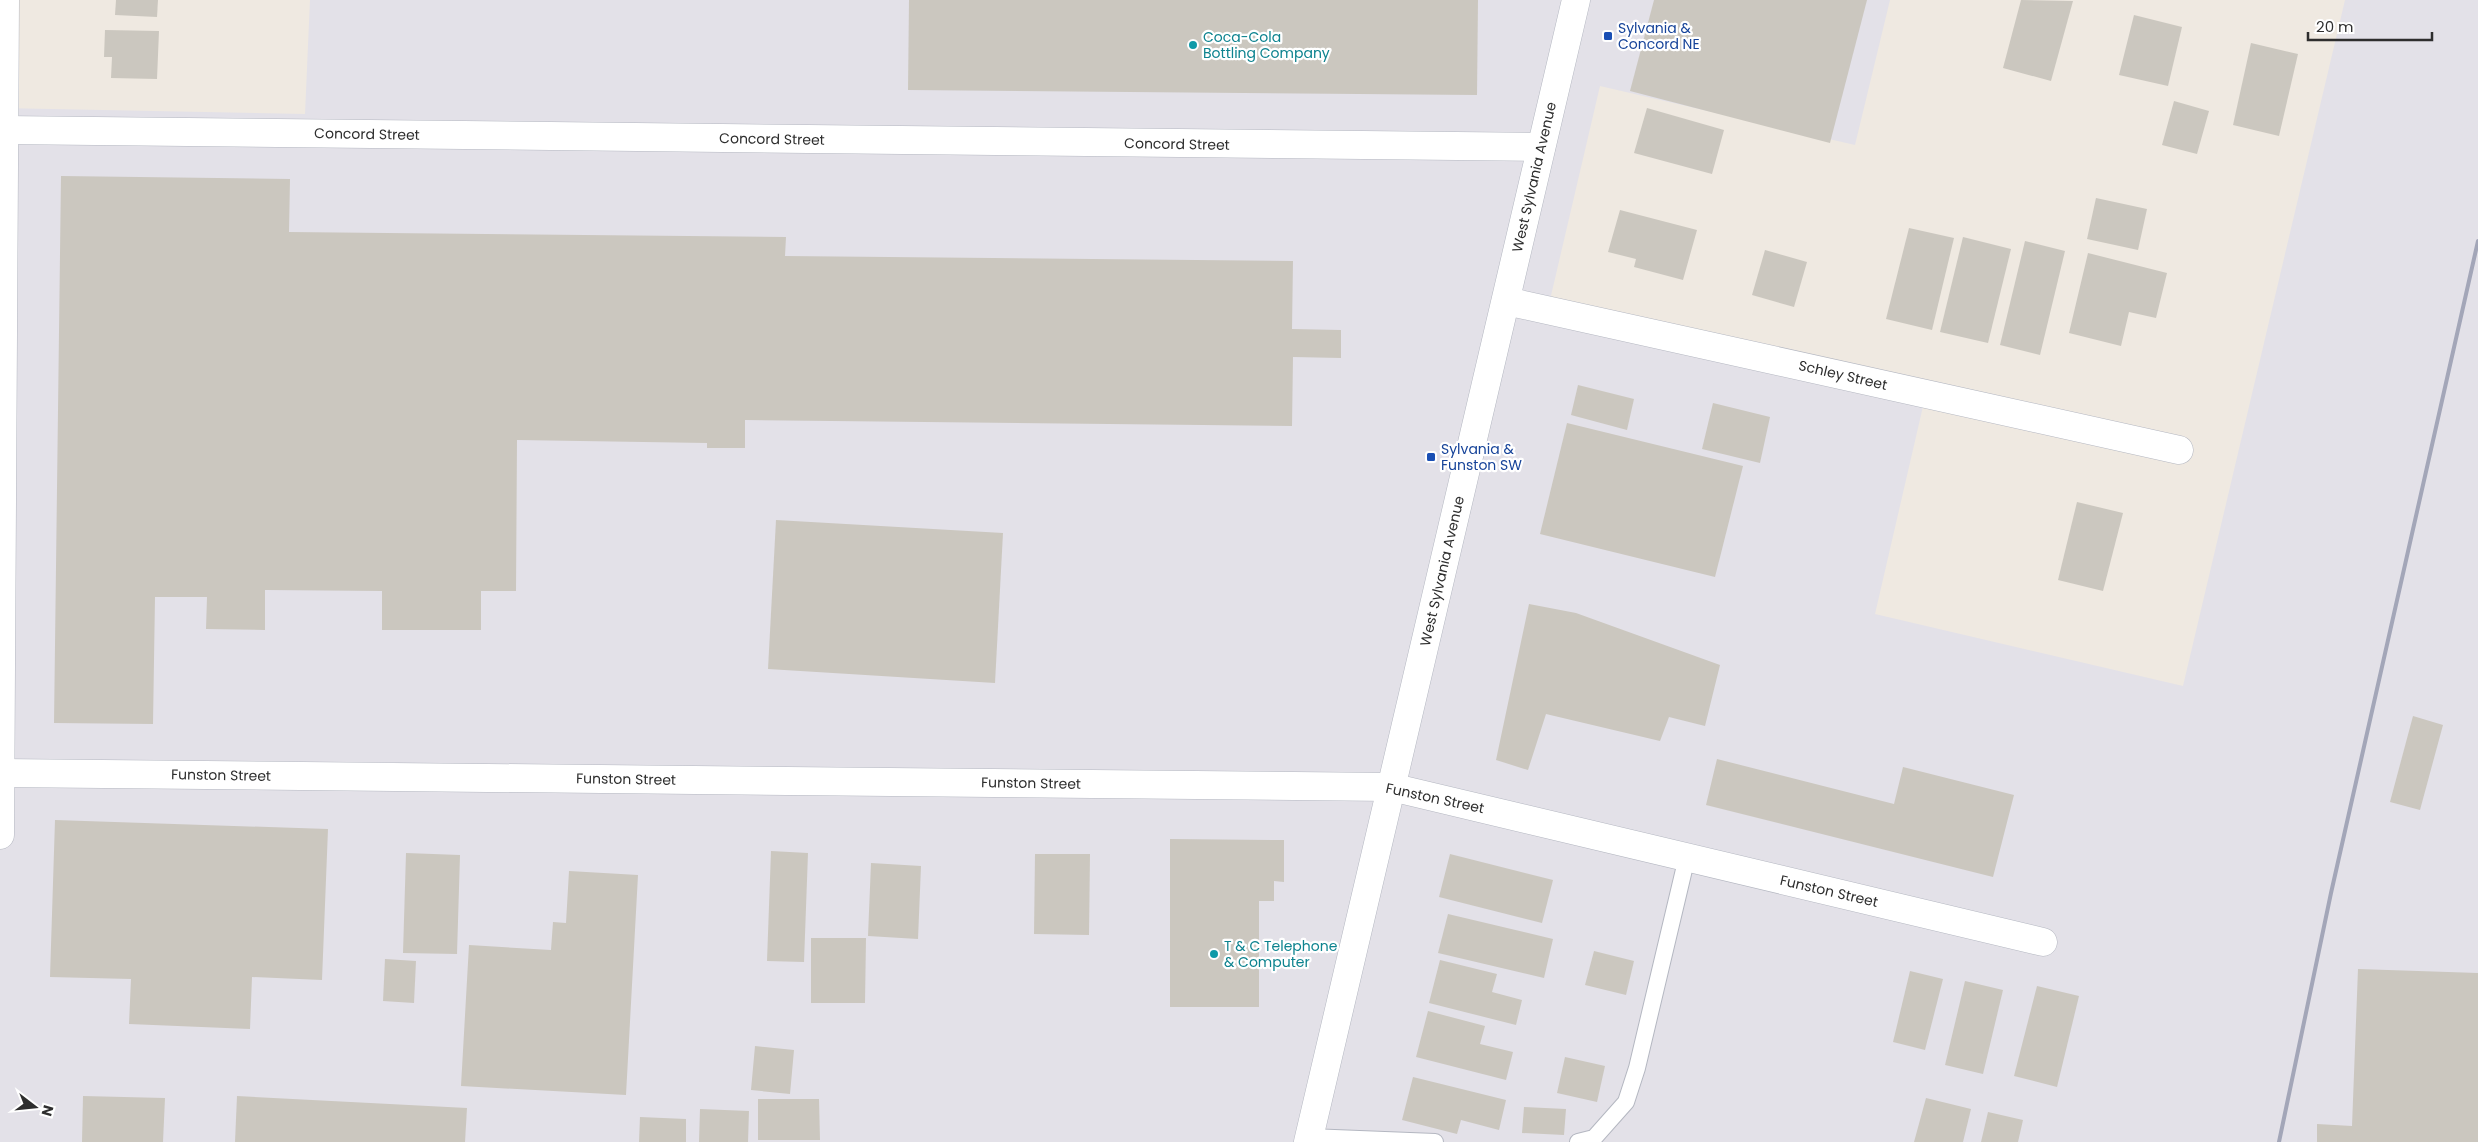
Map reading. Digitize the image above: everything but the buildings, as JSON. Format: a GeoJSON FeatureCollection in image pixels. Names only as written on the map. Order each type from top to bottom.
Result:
{"type":"FeatureCollection","features":[{"type":"Feature","properties":{"kind":"street"},"geometry":{"type":"LineString","coordinates":[[0,835],[5,0]]}},
{"type":"Feature","properties":{"kind":"street","name":"West Sylvania Avenue"},"geometry":{"type":"LineString","coordinates":[[1309,1140],[1576,0]]}},
{"type":"Feature","properties":{"kind":"street","name":"Concord Street"},"geometry":{"type":"LineString","coordinates":[[3,130],[1541,147]]}},
{"type":"Feature","properties":{"kind":"street","name":"Schley Street"},"geometry":{"type":"LineString","coordinates":[[1506,301],[2180,450]]}},
{"type":"Feature","properties":{"kind":"street","name":"Funston Street"},"geometry":{"type":"LineString","coordinates":[[1,773],[1391,787],[2043,942]]}},
{"type":"Feature","properties":{"kind":"lane"},"geometry":{"type":"LineString","coordinates":[[1578,1142],[1594,1138],[1626,1102],[1637,1068],[1687,857]]}},
{"type":"Feature","properties":{"kind":"lane"},"geometry":{"type":"LineString","coordinates":[[1309,1140],[1435,1142]]}},
{"type":"Feature","properties":{"kind":"shaded area"},"geometry":{"type":"Polygon","coordinates":[[[310,0],[1890,0],[1855,145],[1600,86],[1546,317],[1924,402],[1875,614],[2183,686],[2345,0],[2478,0],[2478,1142],[0,1142],[0,108],[305,114],[310,0]]]}},
{"type":"Feature","properties":{"kind":"railway"},"geometry":{"type":"LineString","coordinates":[[2279,1142],[2331,893],[2478,241]]}},
{"type":"Feature","properties":{"kind":"place","name":"Sylvania & Concord NE"},"geometry":{"type":"Point","coordinates":[1608,36]}},
{"type":"Feature","properties":{"kind":"place","name":"Coca-Cola Bottling Company"},"geometry":{"type":"Point","coordinates":[1193,45]}},
{"type":"Feature","properties":{"kind":"place","name":"Sylvania & Funston SW"},"geometry":{"type":"Point","coordinates":[1431,457]}},
{"type":"Feature","properties":{"kind":"place","name":"T & C Telephone & Computer"},"geometry":{"type":"Point","coordinates":[1214,954]}}]}
